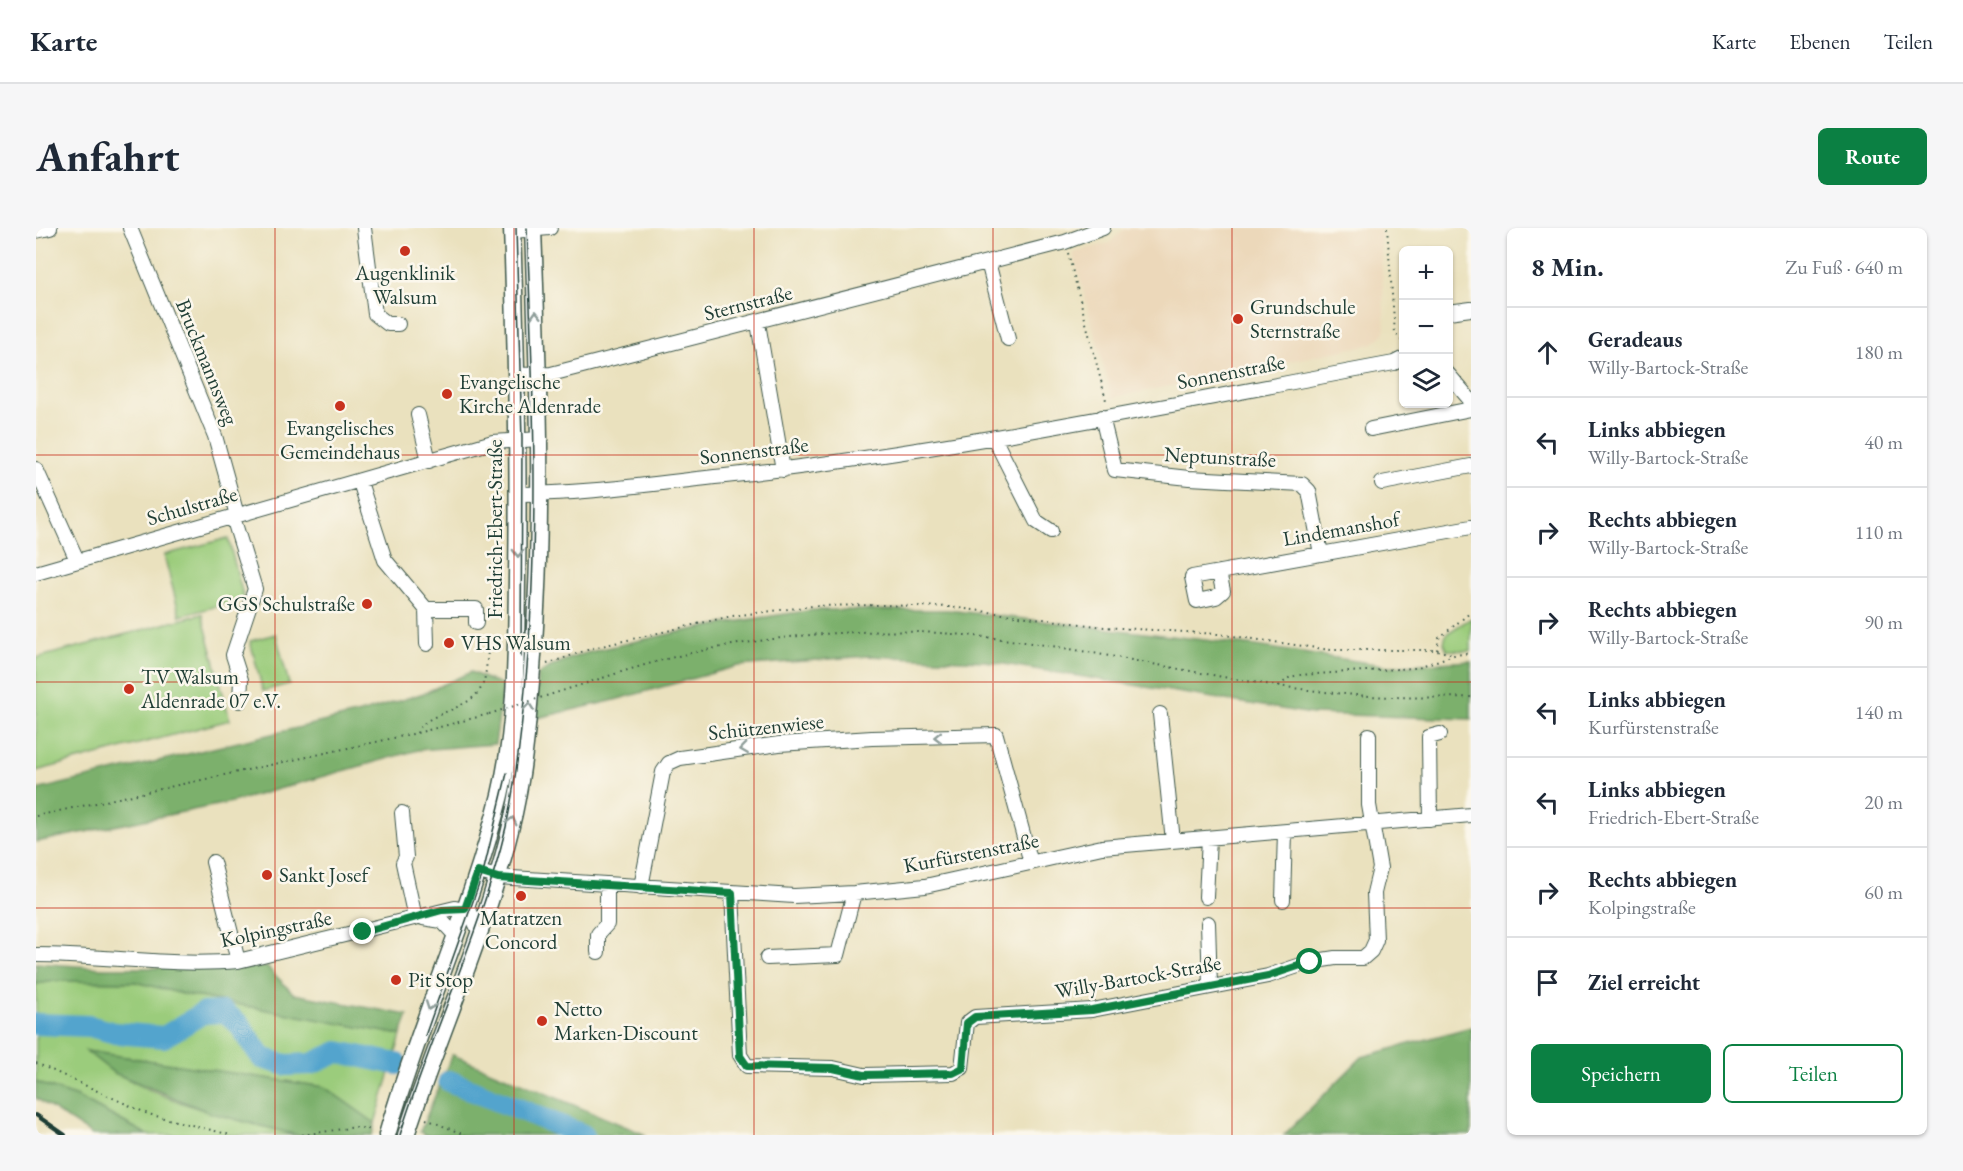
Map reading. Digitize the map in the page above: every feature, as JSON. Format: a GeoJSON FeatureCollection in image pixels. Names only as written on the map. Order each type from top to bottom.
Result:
{"type":"FeatureCollection","features":[{"type":"Feature","properties":{"kind":"main road","name":"Friedrich-Ebert-Straße"},"geometry":{"type":"LineString","coordinates":[[382,1133],[478,872],[500,794],[510,740],[518,648],[517,375],[512,229]]}},
{"type":"Feature","properties":{"kind":"main road","name":"Friedrich-Ebert-Straße"},"geometry":{"type":"LineString","coordinates":[[406,1135],[498,878],[515,811],[532,673],[539,579],[540,439],[532,229]]}},
{"type":"Feature","properties":{"kind":"street"},"geometry":{"type":"LineString","coordinates":[[36,231],[50,228]]}},
{"type":"Feature","properties":{"kind":"street","name":"Bruckmannsweg"},"geometry":{"type":"LineString","coordinates":[[130,228],[215,436],[255,589],[233,655],[241,680],[240,701]]}},
{"type":"Feature","properties":{"kind":"street"},"geometry":{"type":"LineString","coordinates":[[364,228],[375,314],[388,324],[398,324]]}},
{"type":"Feature","properties":{"kind":"street"},"geometry":{"type":"LineString","coordinates":[[512,229],[550,228]]}},
{"type":"Feature","properties":{"kind":"street","name":"Sternstraße"},"geometry":{"type":"LineString","coordinates":[[517,375],[551,374],[758,323],[1065,242],[1103,228]]}},
{"type":"Feature","properties":{"kind":"street"},"geometry":{"type":"LineString","coordinates":[[988,262],[1008,339]]}},
{"type":"Feature","properties":{"kind":"street"},"geometry":{"type":"LineString","coordinates":[[1453,311],[1471,309]]}},
{"type":"Feature","properties":{"kind":"street"},"geometry":{"type":"LineString","coordinates":[[758,323],[783,470]]}},
{"type":"Feature","properties":{"kind":"street","name":"Sonnenstraße"},"geometry":{"type":"LineString","coordinates":[[518,494],[540,494],[783,470],[994,438],[1399,360]]}},
{"type":"Feature","properties":{"kind":"street"},"geometry":{"type":"LineString","coordinates":[[1453,379],[1471,401]]}},
{"type":"Feature","properties":{"kind":"street"},"geometry":{"type":"LineString","coordinates":[[1371,429],[1471,408]]}},
{"type":"Feature","properties":{"kind":"street"},"geometry":{"type":"LineString","coordinates":[[417,415],[429,461]]}},
{"type":"Feature","properties":{"kind":"street","name":"Neptunstraße"},"geometry":{"type":"LineString","coordinates":[[1106,417],[1115,470],[1269,483],[1295,481],[1302,484],[1308,490],[1321,554]]}},
{"type":"Feature","properties":{"kind":"street"},"geometry":{"type":"LineString","coordinates":[[994,438],[1036,520],[1051,531]]}},
{"type":"Feature","properties":{"kind":"street","name":"Schulstraße"},"geometry":{"type":"LineString","coordinates":[[36,573],[494,442],[540,439]]}},
{"type":"Feature","properties":{"kind":"street","name":"Lindemanshof"},"geometry":{"type":"LineString","coordinates":[[1382,483],[1471,466]]}},
{"type":"Feature","properties":{"kind":"street"},"geometry":{"type":"LineString","coordinates":[[36,469],[77,560]]}},
{"type":"Feature","properties":{"kind":"street"},"geometry":{"type":"LineString","coordinates":[[360,482],[385,560],[426,609],[427,644]]}},
{"type":"Feature","properties":{"kind":"street","name":"Lindemanshof"},"geometry":{"type":"LineString","coordinates":[[1219,572],[1471,527]]}},
{"type":"Feature","properties":{"kind":"street"},"geometry":{"type":"LineString","coordinates":[[426,609],[476,609],[476,623]]}},
{"type":"Feature","properties":{"kind":"street"},"geometry":{"type":"LineString","coordinates":[[1160,714],[1173,841]]}},
{"type":"Feature","properties":{"kind":"street"},"geometry":{"type":"LineString","coordinates":[[1430,819],[1429,737],[1440,734]]}},
{"type":"Feature","properties":{"kind":"street","name":"Schützenwiese"},"geometry":{"type":"LineString","coordinates":[[641,887],[663,772],[669,763],[680,758],[779,744],[872,738],[996,735],[1031,863]]}},
{"type":"Feature","properties":{"kind":"street","name":"Willy-Bartock-Straße"},"geometry":{"type":"LineString","coordinates":[[732,893],[740,1056],[747,1066],[833,1068],[864,1075],[953,1073],[963,1068],[967,1023],[975,1017],[1092,1010],[1268,976],[1310,962],[1335,958],[1363,958],[1371,951],[1376,940],[1374,893],[1380,868],[1369,805],[1370,735]]}},
{"type":"Feature","properties":{"kind":"street"},"geometry":{"type":"LineString","coordinates":[[402,813],[406,857],[403,863],[415,918]]}},
{"type":"Feature","properties":{"kind":"street","name":"Kurfürstenstraße"},"geometry":{"type":"LineString","coordinates":[[478,872],[498,878],[732,893],[794,896],[855,893],[926,886],[1102,847],[1471,815]]}},
{"type":"Feature","properties":{"kind":"street"},"geometry":{"type":"LineString","coordinates":[[1283,900],[1285,832]]}},
{"type":"Feature","properties":{"kind":"street"},"geometry":{"type":"LineString","coordinates":[[1206,897],[1209,838]]}},
{"type":"Feature","properties":{"kind":"street"},"geometry":{"type":"LineString","coordinates":[[213,862],[237,961]]}},
{"type":"Feature","properties":{"kind":"street"},"geometry":{"type":"LineString","coordinates":[[598,952],[598,934],[607,924],[607,885]]}},
{"type":"Feature","properties":{"kind":"street"},"geometry":{"type":"LineString","coordinates":[[767,958],[838,955],[855,893]]}},
{"type":"Feature","properties":{"kind":"street","name":"Kolpingstraße"},"geometry":{"type":"LineString","coordinates":[[36,954],[88,955],[205,964],[237,961],[455,908],[465,909]]}},
{"type":"Feature","properties":{"kind":"street"},"geometry":{"type":"LineString","coordinates":[[465,909],[474,916],[479,932]]}},
{"type":"Feature","properties":{"kind":"street","name":"Kolpingstraße"},"geometry":{"type":"LineString","coordinates":[[415,918],[432,918],[442,921],[455,935]]}},
{"type":"Feature","properties":{"kind":"street"},"geometry":{"type":"LineString","coordinates":[[1208,923],[1210,986]]}},
{"type":"Feature","properties":{"kind":"path"},"geometry":{"type":"LineString","coordinates":[[1387,228],[1395,333],[1399,338]]}},
{"type":"Feature","properties":{"kind":"path"},"geometry":{"type":"LineString","coordinates":[[1065,242],[1106,417]]}},
{"type":"Feature","properties":{"kind":"path"},"geometry":{"type":"LineString","coordinates":[[532,673],[549,663],[652,633],[732,616],[813,606],[950,607],[1104,627],[1218,634],[1331,650],[1437,650],[1454,655]]}},
{"type":"Feature","properties":{"kind":"path"},"geometry":{"type":"LineString","coordinates":[[1437,650],[1439,638],[1471,612]]}},
{"type":"Feature","properties":{"kind":"path"},"geometry":{"type":"LineString","coordinates":[[36,816],[417,733],[489,714],[640,666],[741,644],[789,637],[895,632],[952,634],[1010,640],[1279,686],[1381,697],[1471,697]]}},
{"type":"Feature","properties":{"kind":"path"},"geometry":{"type":"LineString","coordinates":[[417,733],[421,725],[475,696],[485,680],[490,650],[518,648]]}},
{"type":"Feature","properties":{"kind":"path"},"geometry":{"type":"LineString","coordinates":[[1279,686],[1290,677],[1299,675],[1415,668],[1454,655],[1471,654]]}},
{"type":"Feature","properties":{"kind":"path"},"geometry":{"type":"LineString","coordinates":[[36,1063],[148,1114],[231,1135]]}},
{"type":"Feature","properties":{"kind":"path"},"geometry":{"type":"LineString","coordinates":[[424,1119],[465,1135]]}},
{"type":"Feature","properties":{"kind":"path"},"geometry":{"type":"LineString","coordinates":[[302,1135],[356,1127],[382,1133]]}},
{"type":"Feature","properties":{"kind":"shaded area","name":"Grundschule Sternstraße"},"geometry":{"type":"Polygon","coordinates":[[[1125,228],[1380,228],[1385,333],[1372,344],[1112,398],[1073,253],[1109,243],[1125,228]]]}},
{"type":"Feature","properties":{"kind":"green space"},"geometry":{"type":"Polygon","coordinates":[[[228,538],[244,599],[180,616],[164,555],[228,538]]]}},
{"type":"Feature","properties":{"kind":"green space"},"geometry":{"type":"Polygon","coordinates":[[[814,610],[948,610],[1256,646],[1389,666],[1471,661],[1471,719],[1312,714],[985,661],[869,656],[738,666],[611,701],[537,718],[537,675],[560,662],[611,647],[681,632],[814,610]]]}},
{"type":"Feature","properties":{"kind":"green space","name":"TV Walsum Aldenrade 07 e.V."},"geometry":{"type":"Polygon","coordinates":[[[202,614],[230,720],[36,771],[36,658],[202,614]]]}},
{"type":"Feature","properties":{"kind":"green space"},"geometry":{"type":"Polygon","coordinates":[[[1471,618],[1471,651],[1447,650],[1444,643],[1446,634],[1471,618]]]}},
{"type":"Feature","properties":{"kind":"green space"},"geometry":{"type":"Polygon","coordinates":[[[276,634],[289,684],[263,691],[250,641],[276,634]]]}},
{"type":"Feature","properties":{"kind":"green space"},"geometry":{"type":"Polygon","coordinates":[[[471,672],[503,686],[495,744],[418,750],[232,802],[36,842],[36,790],[360,713],[424,693],[471,672]]]}},
{"type":"Feature","properties":{"kind":"green space"},"geometry":{"type":"Polygon","coordinates":[[[36,963],[103,968],[267,967],[294,994],[408,1015],[401,1035],[183,994],[136,982],[54,981],[36,984],[36,963]]]}},
{"type":"Feature","properties":{"kind":"green space"},"geometry":{"type":"Polygon","coordinates":[[[54,981],[136,982],[183,994],[401,1035],[375,1123],[324,1087],[87,1051],[107,1067],[158,1094],[215,1114],[297,1135],[148,1135],[77,1097],[36,1082],[36,984],[54,981]]]}},
{"type":"Feature","properties":{"kind":"green space"},"geometry":{"type":"Polygon","coordinates":[[[1471,1027],[1471,1135],[1284,1135],[1362,1057],[1471,1027]]]}},
{"type":"Feature","properties":{"kind":"green space"},"geometry":{"type":"Polygon","coordinates":[[[86,1051],[324,1087],[375,1123],[372,1135],[297,1135],[211,1113],[114,1073],[86,1051]]]}},
{"type":"Feature","properties":{"kind":"green space"},"geometry":{"type":"Polygon","coordinates":[[[452,1055],[646,1135],[426,1135],[420,1132],[452,1055]]]}},
{"type":"Feature","properties":{"kind":"green space"},"geometry":{"type":"Polygon","coordinates":[[[36,1082],[77,1097],[148,1135],[92,1135],[36,1098],[36,1082]]]}},
{"type":"Feature","properties":{"kind":"waterway"},"geometry":{"type":"LineString","coordinates":[[36,1024],[89,1026],[115,1033],[164,1037],[203,1013],[224,1012],[239,1024],[262,1058],[286,1065],[311,1064],[338,1052],[397,1064]]}},
{"type":"Feature","properties":{"kind":"waterway"},"geometry":{"type":"LineString","coordinates":[[449,1081],[583,1135]]}},
{"type":"Feature","properties":{"kind":"tram line"},"geometry":{"type":"LineString","coordinates":[[516,228],[522,439],[521,657]]}},
{"type":"Feature","properties":{"kind":"tram line"},"geometry":{"type":"LineString","coordinates":[[400,1135],[496,866],[506,827],[515,775],[530,632],[534,516],[527,228]]}},
{"type":"Feature","properties":{"kind":"tram line"},"geometry":{"type":"LineString","coordinates":[[425,1036],[483,873],[507,773]]}},
{"type":"Feature","properties":{"kind":"railway"},"geometry":{"type":"LineString","coordinates":[[36,1115],[65,1135]]}},
{"type":"Feature","properties":{"kind":"place","name":"Augenklinik Walsum"},"geometry":{"type":"Point","coordinates":[405,251]}},
{"type":"Feature","properties":{"kind":"place","name":"Grundschule Sternstraße"},"geometry":{"type":"Point","coordinates":[1238,319]}},
{"type":"Feature","properties":{"kind":"place","name":"Evangelische Kirche Aldenrade"},"geometry":{"type":"Point","coordinates":[447,394]}},
{"type":"Feature","properties":{"kind":"place","name":"Evangelisches Gemeindehaus"},"geometry":{"type":"Point","coordinates":[340,406]}},
{"type":"Feature","properties":{"kind":"place","name":"GGS Schulstraße"},"geometry":{"type":"Point","coordinates":[367,604]}},
{"type":"Feature","properties":{"kind":"place","name":"VHS Walsum"},"geometry":{"type":"Point","coordinates":[449,643]}},
{"type":"Feature","properties":{"kind":"place","name":"TV Walsum Aldenrade 07 e.V."},"geometry":{"type":"Point","coordinates":[129,689]}},
{"type":"Feature","properties":{"kind":"place","name":"Sankt Josef"},"geometry":{"type":"Point","coordinates":[267,875]}},
{"type":"Feature","properties":{"kind":"place","name":"Matratzen Concord"},"geometry":{"type":"Point","coordinates":[521,896]}},
{"type":"Feature","properties":{"kind":"place","name":"Pit Stop"},"geometry":{"type":"Point","coordinates":[396,980]}},
{"type":"Feature","properties":{"kind":"place","name":"Netto Marken-Discount"},"geometry":{"type":"Point","coordinates":[542,1021]}},
{"type":"Feature","properties":{"kind":"route"},"geometry":{"type":"LineString","coordinates":[[363,932],[442,910],[465,909],[478,872],[498,878],[732,893],[740,1056],[747,1066],[833,1068],[864,1075],[953,1073],[963,1068],[966,1056],[967,1023],[975,1017],[1092,1010],[1186,990],[1268,976],[1310,962]]}}]}
